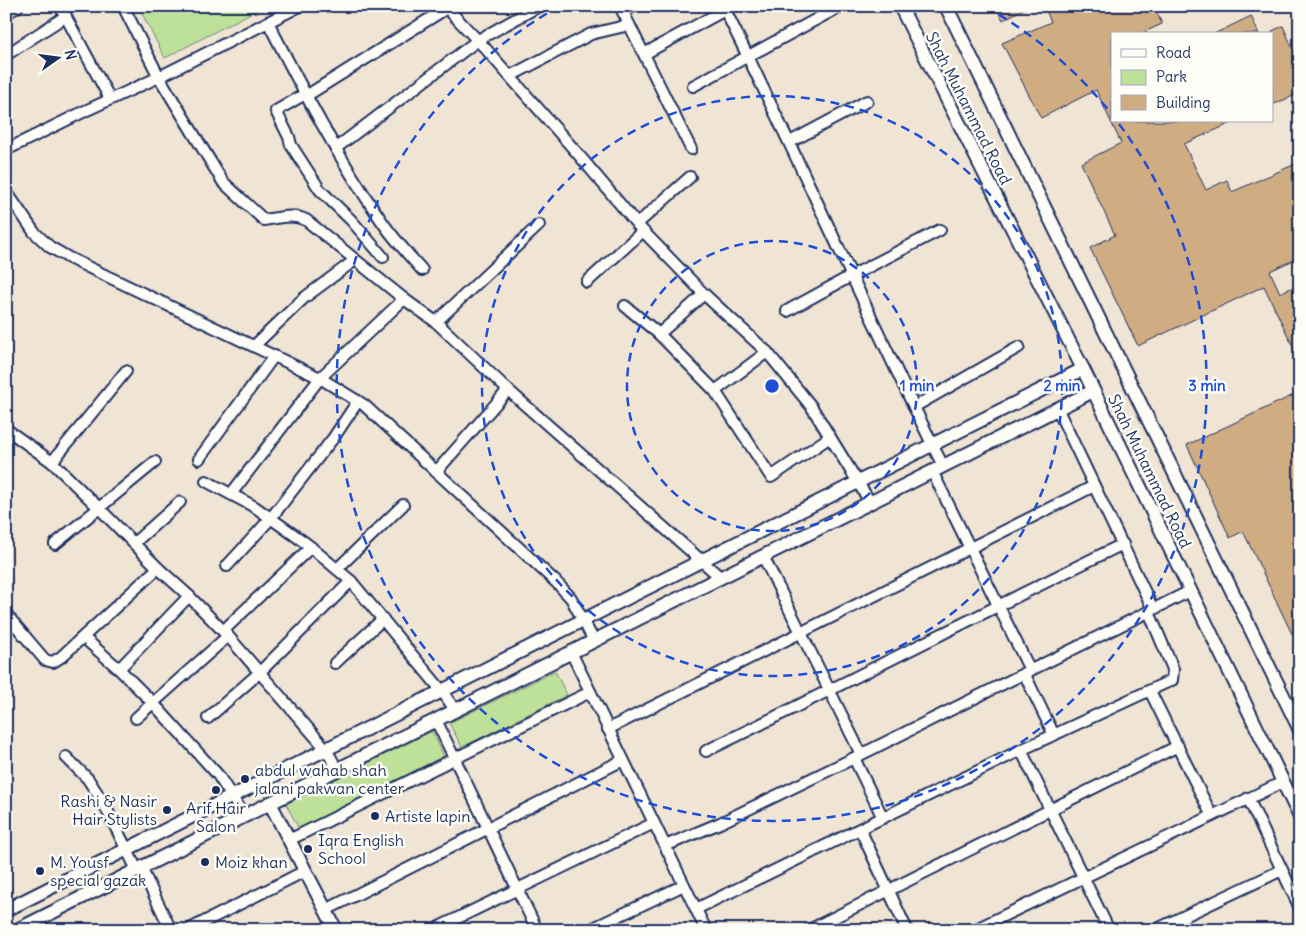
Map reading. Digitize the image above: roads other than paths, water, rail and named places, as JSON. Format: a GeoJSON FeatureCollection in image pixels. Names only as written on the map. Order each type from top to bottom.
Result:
{"type":"FeatureCollection","features":[{"type":"Feature","properties":{"kind":"street"},"geometry":{"type":"LineString","coordinates":[[6,14],[18,6]]}},
{"type":"Feature","properties":{"kind":"street"},"geometry":{"type":"LineString","coordinates":[[60,6],[110,99]]}},
{"type":"Feature","properties":{"kind":"street"},"geometry":{"type":"LineString","coordinates":[[123,6],[159,77],[223,182],[252,210],[264,220],[298,216],[306,220],[436,322],[508,390],[720,578]]}},
{"type":"Feature","properties":{"kind":"street"},"geometry":{"type":"LineString","coordinates":[[6,150],[159,77],[300,6]]}},
{"type":"Feature","properties":{"kind":"street"},"geometry":{"type":"LineString","coordinates":[[336,148],[478,40],[539,6]]}},
{"type":"Feature","properties":{"kind":"street"},"geometry":{"type":"LineString","coordinates":[[634,6],[621,9],[691,148]]}},
{"type":"Feature","properties":{"kind":"street"},"geometry":{"type":"LineString","coordinates":[[693,86],[841,6]]}},
{"type":"Feature","properties":{"kind":"street","name":"Shah Muhammad Road"},"geometry":{"type":"LineString","coordinates":[[900,6],[1083,369],[1300,817]]}},
{"type":"Feature","properties":{"kind":"street","name":"Shah Muhammad Road"},"geometry":{"type":"LineString","coordinates":[[946,6],[1300,730]]}},
{"type":"Feature","properties":{"kind":"street"},"geometry":{"type":"LineString","coordinates":[[383,257],[351,220],[320,190],[291,145],[276,111],[447,7],[510,76],[640,228],[704,294],[767,352],[811,406],[870,502]]}},
{"type":"Feature","properties":{"kind":"street"},"geometry":{"type":"LineString","coordinates":[[644,54],[727,8],[747,56],[790,142],[851,276],[933,444],[938,468],[970,549],[998,605],[1054,735]]}},
{"type":"Feature","properties":{"kind":"street"},"geometry":{"type":"LineString","coordinates":[[6,55],[66,16]]}},
{"type":"Feature","properties":{"kind":"street"},"geometry":{"type":"LineString","coordinates":[[268,22],[305,95],[336,148],[382,222],[422,270]]}},
{"type":"Feature","properties":{"kind":"street"},"geometry":{"type":"LineString","coordinates":[[510,76],[591,34],[629,25]]}},
{"type":"Feature","properties":{"kind":"street"},"geometry":{"type":"LineString","coordinates":[[790,142],[867,101]]}},
{"type":"Feature","properties":{"kind":"street"},"geometry":{"type":"LineString","coordinates":[[587,282],[690,177]]}},
{"type":"Feature","properties":{"kind":"street"},"geometry":{"type":"LineString","coordinates":[[6,191],[34,232],[50,247],[69,258],[320,378],[358,401],[556,582],[571,598],[594,641]]}},
{"type":"Feature","properties":{"kind":"street"},"geometry":{"type":"LineString","coordinates":[[436,322],[539,225]]}},
{"type":"Feature","properties":{"kind":"street"},"geometry":{"type":"LineString","coordinates":[[787,311],[940,230]]}},
{"type":"Feature","properties":{"kind":"street"},"geometry":{"type":"LineString","coordinates":[[254,346],[304,298],[356,260]]}},
{"type":"Feature","properties":{"kind":"street"},"geometry":{"type":"LineString","coordinates":[[659,334],[704,294]]}},
{"type":"Feature","properties":{"kind":"street"},"geometry":{"type":"LineString","coordinates":[[231,494],[320,378],[404,298]]}},
{"type":"Feature","properties":{"kind":"street"},"geometry":{"type":"LineString","coordinates":[[625,306],[659,334],[715,391],[771,477],[830,437]]}},
{"type":"Feature","properties":{"kind":"street"},"geometry":{"type":"LineString","coordinates":[[914,407],[1019,347]]}},
{"type":"Feature","properties":{"kind":"street"},"geometry":{"type":"LineString","coordinates":[[715,391],[767,352]]}},
{"type":"Feature","properties":{"kind":"street"},"geometry":{"type":"LineString","coordinates":[[199,459],[274,356]]}},
{"type":"Feature","properties":{"kind":"street"},"geometry":{"type":"LineString","coordinates":[[6,910],[1083,369]]}},
{"type":"Feature","properties":{"kind":"street"},"geometry":{"type":"LineString","coordinates":[[52,462],[126,371]]}},
{"type":"Feature","properties":{"kind":"street"},"geometry":{"type":"LineString","coordinates":[[436,472],[508,390]]}},
{"type":"Feature","properties":{"kind":"street"},"geometry":{"type":"LineString","coordinates":[[21,929],[1093,390]]}},
{"type":"Feature","properties":{"kind":"street"},"geometry":{"type":"LineString","coordinates":[[227,566],[271,518],[334,437],[358,401]]}},
{"type":"Feature","properties":{"kind":"street"},"geometry":{"type":"LineString","coordinates":[[696,909],[1021,750],[1172,680],[1174,673],[1123,544],[1057,408]]}},
{"type":"Feature","properties":{"kind":"street"},"geometry":{"type":"LineString","coordinates":[[6,429],[52,462],[225,633],[326,750],[337,770]]}},
{"type":"Feature","properties":{"kind":"street"},"geometry":{"type":"LineString","coordinates":[[55,544],[155,462]]}},
{"type":"Feature","properties":{"kind":"street"},"geometry":{"type":"LineString","coordinates":[[206,481],[255,507],[271,518],[311,547],[351,581],[442,691],[455,710]]}},
{"type":"Feature","properties":{"kind":"street"},"geometry":{"type":"LineString","coordinates":[[608,729],[1094,486]]}},
{"type":"Feature","properties":{"kind":"street"},"geometry":{"type":"LineString","coordinates":[[134,543],[180,502]]}},
{"type":"Feature","properties":{"kind":"street"},"geometry":{"type":"LineString","coordinates":[[337,569],[403,505]]}},
{"type":"Feature","properties":{"kind":"street"},"geometry":{"type":"LineString","coordinates":[[706,751],[1123,544]]}},
{"type":"Feature","properties":{"kind":"street"},"geometry":{"type":"LineString","coordinates":[[136,718],[311,547]]}},
{"type":"Feature","properties":{"kind":"street"},"geometry":{"type":"LineString","coordinates":[[763,556],[830,691],[883,818]]}},
{"type":"Feature","properties":{"kind":"street"},"geometry":{"type":"LineString","coordinates":[[6,614],[46,660],[53,662],[61,657],[158,568]]}},
{"type":"Feature","properties":{"kind":"street"},"geometry":{"type":"LineString","coordinates":[[208,718],[259,673],[351,581]]}},
{"type":"Feature","properties":{"kind":"street"},"geometry":{"type":"LineString","coordinates":[[665,846],[720,823],[1190,592]]}},
{"type":"Feature","properties":{"kind":"street"},"geometry":{"type":"LineString","coordinates":[[119,669],[189,596]]}},
{"type":"Feature","properties":{"kind":"street"},"geometry":{"type":"LineString","coordinates":[[335,663],[383,620]]}},
{"type":"Feature","properties":{"kind":"street"},"geometry":{"type":"LineString","coordinates":[[83,637],[153,703],[218,775],[244,816]]}},
{"type":"Feature","properties":{"kind":"street"},"geometry":{"type":"LineString","coordinates":[[571,652],[706,930]]}},
{"type":"Feature","properties":{"kind":"street"},"geometry":{"type":"LineString","coordinates":[[1150,691],[1212,816]]}},
{"type":"Feature","properties":{"kind":"street"},"geometry":{"type":"LineString","coordinates":[[289,840],[453,757],[590,692]]}},
{"type":"Feature","properties":{"kind":"street"},"geometry":{"type":"LineString","coordinates":[[436,720],[537,930]]}},
{"type":"Feature","properties":{"kind":"street"},"geometry":{"type":"LineString","coordinates":[[809,930],[1178,746]]}},
{"type":"Feature","properties":{"kind":"street"},"geometry":{"type":"LineString","coordinates":[[1021,750],[1109,930]]}},
{"type":"Feature","properties":{"kind":"street"},"geometry":{"type":"LineString","coordinates":[[66,757],[88,779],[104,804],[171,930]]}},
{"type":"Feature","properties":{"kind":"street"},"geometry":{"type":"LineString","coordinates":[[326,910],[623,760]]}},
{"type":"Feature","properties":{"kind":"street"},"geometry":{"type":"LineString","coordinates":[[974,930],[1283,782]]}},
{"type":"Feature","properties":{"kind":"street"},"geometry":{"type":"LineString","coordinates":[[1248,798],[1300,908]]}},
{"type":"Feature","properties":{"kind":"street"},"geometry":{"type":"LineString","coordinates":[[270,803],[336,930]]}},
{"type":"Feature","properties":{"kind":"street"},"geometry":{"type":"LineString","coordinates":[[433,930],[654,823]]}},
{"type":"Feature","properties":{"kind":"street"},"geometry":{"type":"LineString","coordinates":[[860,829],[907,930]]}},
{"type":"Feature","properties":{"kind":"street"},"geometry":{"type":"LineString","coordinates":[[1155,930],[1282,870]]}},
{"type":"Feature","properties":{"kind":"street"},"geometry":{"type":"LineString","coordinates":[[188,930],[305,871]]}},
{"type":"Feature","properties":{"kind":"street"},"geometry":{"type":"LineString","coordinates":[[589,930],[684,886]]}},
{"type":"Feature","properties":{"kind":"place","name":"abdul wahab shah jalani pakwan center"},"geometry":{"type":"Point","coordinates":[245,779]}},
{"type":"Feature","properties":{"kind":"place","name":"Arif Hair Salon"},"geometry":{"type":"Point","coordinates":[216,790]}},
{"type":"Feature","properties":{"kind":"place","name":"Rashi & Nasir Hair Stylists"},"geometry":{"type":"Point","coordinates":[167,810]}},
{"type":"Feature","properties":{"kind":"place","name":"Artiste lapin"},"geometry":{"type":"Point","coordinates":[375,816]}},
{"type":"Feature","properties":{"kind":"place","name":"Iqra English School"},"geometry":{"type":"Point","coordinates":[308,849]}},
{"type":"Feature","properties":{"kind":"place","name":"Moiz khan"},"geometry":{"type":"Point","coordinates":[205,862]}},
{"type":"Feature","properties":{"kind":"place","name":"M. Yousf special gazak"},"geometry":{"type":"Point","coordinates":[40,871]}}]}
